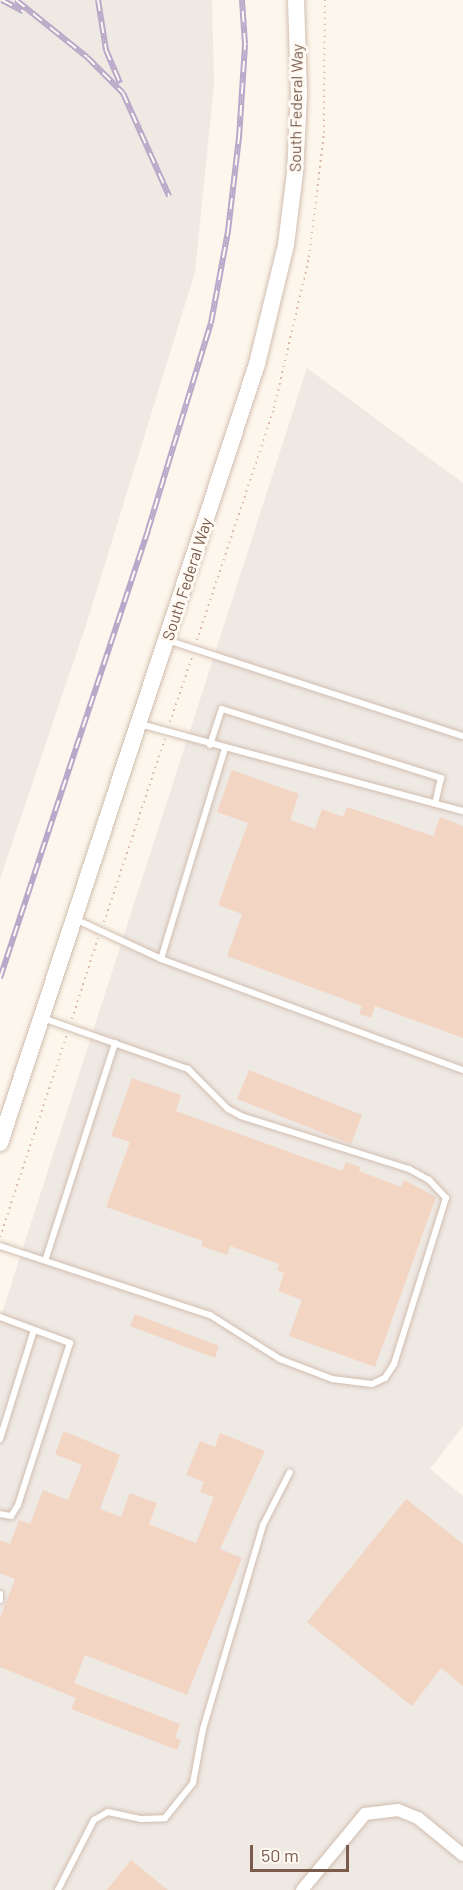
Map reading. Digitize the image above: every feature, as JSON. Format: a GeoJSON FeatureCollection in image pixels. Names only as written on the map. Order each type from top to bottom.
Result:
{"type":"FeatureCollection","features":[{"type":"Feature","properties":{"kind":"main road","name":"South Federal Way"},"geometry":{"type":"LineString","coordinates":[[0,1143],[257,364],[286,245],[295,173],[299,95],[296,0]]}},
{"type":"Feature","properties":{"kind":"street"},"geometry":{"type":"LineString","coordinates":[[302,1890],[351,1826],[365,1814],[398,1810],[418,1818],[463,1855]]}},
{"type":"Feature","properties":{"kind":"lane"},"geometry":{"type":"LineString","coordinates":[[167,640],[463,736]]}},
{"type":"Feature","properties":{"kind":"lane"},"geometry":{"type":"LineString","coordinates":[[210,744],[222,709],[441,778],[435,803]]}},
{"type":"Feature","properties":{"kind":"lane"},"geometry":{"type":"LineString","coordinates":[[139,724],[225,749],[463,811]]}},
{"type":"Feature","properties":{"kind":"lane"},"geometry":{"type":"LineString","coordinates":[[161,959],[225,749]]}},
{"type":"Feature","properties":{"kind":"lane"},"geometry":{"type":"LineString","coordinates":[[74,919],[101,928],[161,959],[463,1070]]}},
{"type":"Feature","properties":{"kind":"lane"},"geometry":{"type":"LineString","coordinates":[[0,1246],[46,1258],[210,1315],[280,1359],[332,1379],[372,1384],[385,1377],[393,1365],[446,1198],[441,1189],[409,1169],[241,1116],[228,1109],[188,1069],[42,1017]]}},
{"type":"Feature","properties":{"kind":"lane"},"geometry":{"type":"LineString","coordinates":[[46,1258],[115,1043]]}},
{"type":"Feature","properties":{"kind":"lane"},"geometry":{"type":"LineString","coordinates":[[0,1317],[70,1343],[18,1505],[11,1516],[0,1514]]}},
{"type":"Feature","properties":{"kind":"lane"},"geometry":{"type":"LineString","coordinates":[[0,1439],[34,1330]]}},
{"type":"Feature","properties":{"kind":"lane"},"geometry":{"type":"LineString","coordinates":[[58,1890],[94,1820],[108,1812],[141,1819],[165,1818],[193,1783],[203,1729],[262,1524],[290,1472]]}},
{"type":"Feature","properties":{"kind":"lane"},"geometry":{"type":"LineString","coordinates":[[0,1594],[0,1600]]}},
{"type":"Feature","properties":{"kind":"path"},"geometry":{"type":"LineString","coordinates":[[0,1237],[274,408],[309,256],[324,133],[325,0]]}},
{"type":"Feature","properties":{"kind":"shaded area"},"geometry":{"type":"Polygon","coordinates":[[[0,0],[212,0],[214,84],[195,272],[87,622],[0,879],[0,0]]]}},
{"type":"Feature","properties":{"kind":"shaded area"},"geometry":{"type":"Polygon","coordinates":[[[307,368],[463,483],[463,1426],[430,1469],[463,1496],[463,1890],[0,1890],[0,1319],[307,368]]]}},
{"type":"Feature","properties":{"kind":"building"},"geometry":{"type":"Polygon","coordinates":[[[232,770],[299,794],[290,820],[315,829],[322,809],[343,817],[347,807],[433,836],[440,817],[463,826],[463,1038],[375,1006],[371,1018],[359,1014],[362,1006],[227,956],[242,914],[218,905],[248,823],[217,812],[232,770]]]}},
{"type":"Feature","properties":{"kind":"building"},"geometry":{"type":"Polygon","coordinates":[[[249,1070],[362,1115],[351,1144],[237,1099],[249,1070]]]}},
{"type":"Feature","properties":{"kind":"building"},"geometry":{"type":"Polygon","coordinates":[[[132,1078],[181,1095],[176,1111],[342,1171],[346,1162],[360,1167],[359,1171],[401,1187],[404,1180],[436,1197],[375,1367],[289,1336],[302,1300],[278,1291],[284,1273],[277,1270],[279,1264],[230,1246],[227,1255],[201,1246],[203,1241],[106,1207],[130,1142],[111,1136],[132,1078]]]}},
{"type":"Feature","properties":{"kind":"building"},"geometry":{"type":"Polygon","coordinates":[[[135,1314],[219,1346],[215,1358],[130,1326],[135,1314]]]}},
{"type":"Feature","properties":{"kind":"building"},"geometry":{"type":"Polygon","coordinates":[[[64,1431],[120,1455],[100,1509],[121,1517],[130,1493],[157,1503],[149,1524],[196,1543],[214,1497],[200,1492],[204,1482],[186,1475],[200,1441],[215,1447],[220,1433],[265,1451],[220,1549],[242,1558],[187,1695],[85,1655],[74,1683],[180,1724],[175,1738],[181,1740],[177,1750],[71,1709],[76,1698],[0,1667],[0,1618],[15,1579],[0,1573],[0,1540],[10,1544],[19,1520],[30,1524],[43,1490],[68,1500],[82,1465],[55,1454],[64,1431]]]}},
{"type":"Feature","properties":{"kind":"building"},"geometry":{"type":"Polygon","coordinates":[[[406,1499],[463,1544],[463,1686],[441,1668],[412,1706],[307,1622],[406,1499]]]}},
{"type":"Feature","properties":{"kind":"building"},"geometry":{"type":"Polygon","coordinates":[[[131,1860],[168,1890],[107,1890],[131,1860]]]}},
{"type":"Feature","properties":{"kind":"railway"},"geometry":{"type":"LineString","coordinates":[[2,0],[23,11]]}},
{"type":"Feature","properties":{"kind":"railway"},"geometry":{"type":"LineString","coordinates":[[16,0],[87,57],[123,93],[169,196]]}},
{"type":"Feature","properties":{"kind":"railway"},"geometry":{"type":"LineString","coordinates":[[98,0],[106,50],[120,83]]}},
{"type":"Feature","properties":{"kind":"railway"},"geometry":{"type":"LineString","coordinates":[[0,978],[148,530],[211,323],[228,231],[239,138],[245,44],[242,0]]}}]}
